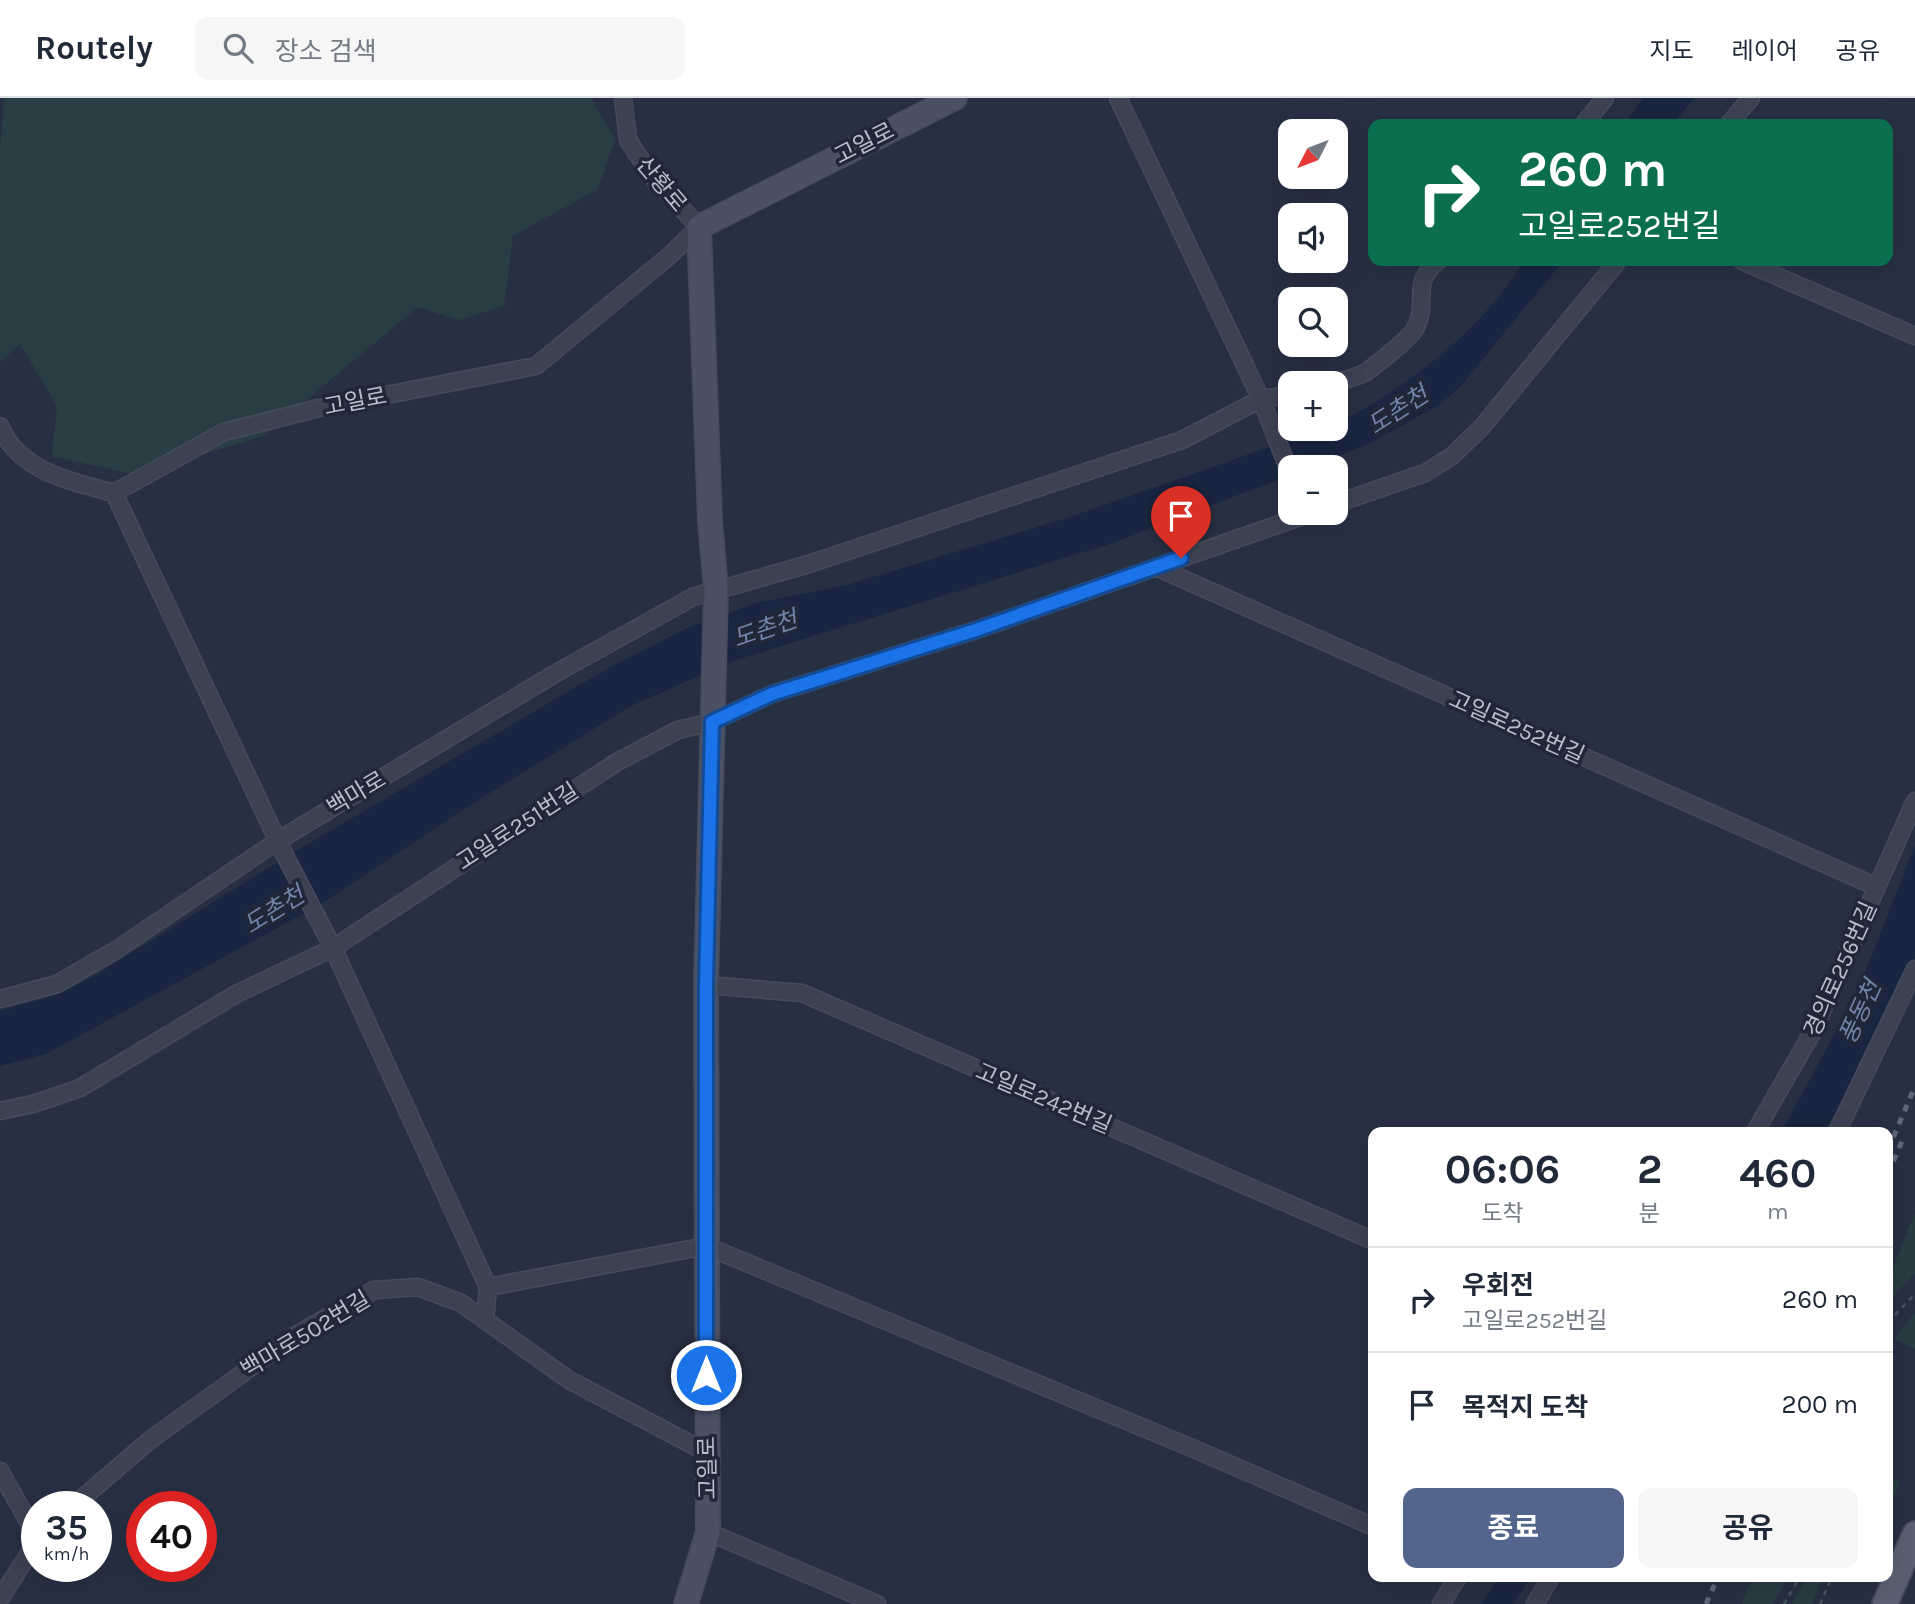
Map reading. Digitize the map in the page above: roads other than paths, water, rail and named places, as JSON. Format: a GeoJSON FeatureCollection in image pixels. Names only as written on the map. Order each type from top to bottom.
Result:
{"type":"FeatureCollection","features":[{"type":"Feature","properties":{"kind":"main road"},"geometry":{"type":"LineString","coordinates":[[1890,1603],[1915,1534]]}},
{"type":"Feature","properties":{"kind":"main road"},"geometry":{"type":"LineString","coordinates":[[1890,1603],[1915,1571]]}},
{"type":"Feature","properties":{"kind":"street","name":"산황로"},"geometry":{"type":"LineString","coordinates":[[623,98],[628,140],[651,176],[699,227]]}},
{"type":"Feature","properties":{"kind":"street","name":"고일로"},"geometry":{"type":"LineString","coordinates":[[114,493],[224,432],[319,408],[536,366],[668,257],[699,227],[954,98]]}},
{"type":"Feature","properties":{"kind":"street"},"geometry":{"type":"LineString","coordinates":[[1118,98],[1264,405],[1283,455]]}},
{"type":"Feature","properties":{"kind":"street"},"geometry":{"type":"LineString","coordinates":[[1588,119],[1605,98]]}},
{"type":"Feature","properties":{"kind":"street"},"geometry":{"type":"LineString","coordinates":[[1733,119],[1751,98]]}},
{"type":"Feature","properties":{"kind":"street"},"geometry":{"type":"LineString","coordinates":[[699,227],[710,521],[716,598]]}},
{"type":"Feature","properties":{"kind":"street"},"geometry":{"type":"LineString","coordinates":[[1348,379],[1364,373],[1415,331],[1421,307],[1419,284],[1432,266]]}},
{"type":"Feature","properties":{"kind":"street"},"geometry":{"type":"LineString","coordinates":[[1348,500],[1425,473],[1452,456],[1482,427],[1614,266]]}},
{"type":"Feature","properties":{"kind":"street"},"geometry":{"type":"LineString","coordinates":[[1754,266],[1915,336]]}},
{"type":"Feature","properties":{"kind":"street","name":"백마로"},"geometry":{"type":"LineString","coordinates":[[0,999],[57,984],[556,673],[693,597],[716,598],[809,564],[1182,440],[1278,400]]}},
{"type":"Feature","properties":{"kind":"street"},"geometry":{"type":"LineString","coordinates":[[0,426],[6,440],[47,475],[114,493],[280,844],[333,947],[488,1287],[485,1320]]}},
{"type":"Feature","properties":{"kind":"street"},"geometry":{"type":"LineString","coordinates":[[712,722],[772,694],[976,630],[1278,524]]}},
{"type":"Feature","properties":{"kind":"street","name":"고일로252번길"},"geometry":{"type":"LineString","coordinates":[[1156,567],[1877,887]]}},
{"type":"Feature","properties":{"kind":"street","name":"고일로"},"geometry":{"type":"LineString","coordinates":[[686,1604],[708,1532],[706,985],[716,598]]}},
{"type":"Feature","properties":{"kind":"street","name":"고일로251번길"},"geometry":{"type":"LineString","coordinates":[[0,1111],[33,1104],[80,1088],[238,993],[333,947],[617,762],[678,730],[712,722]]}},
{"type":"Feature","properties":{"kind":"street","name":"경의로256번길"},"geometry":{"type":"LineString","coordinates":[[1758,1127],[1812,1033],[1915,801]]}},
{"type":"Feature","properties":{"kind":"street"},"geometry":{"type":"LineString","coordinates":[[1839,1127],[1915,969]]}},
{"type":"Feature","properties":{"kind":"street","name":"고일로242번길"},"geometry":{"type":"LineString","coordinates":[[706,985],[802,993],[1368,1238]]}},
{"type":"Feature","properties":{"kind":"street"},"geometry":{"type":"LineString","coordinates":[[488,1287],[706,1246],[1192,1448],[1368,1524]]}},
{"type":"Feature","properties":{"kind":"street","name":"백마로502번길"},"geometry":{"type":"LineString","coordinates":[[91,1491],[150,1440],[293,1336],[374,1290],[418,1286],[461,1303],[569,1380],[706,1452]]}},
{"type":"Feature","properties":{"kind":"street"},"geometry":{"type":"LineString","coordinates":[[0,1471],[21,1510]]}},
{"type":"Feature","properties":{"kind":"street"},"geometry":{"type":"LineString","coordinates":[[708,1532],[877,1604]]}},
{"type":"Feature","properties":{"kind":"street"},"geometry":{"type":"LineString","coordinates":[[0,1599],[21,1565]]}},
{"type":"Feature","properties":{"kind":"street"},"geometry":{"type":"LineString","coordinates":[[1441,1604],[1455,1582]]}},
{"type":"Feature","properties":{"kind":"street"},"geometry":{"type":"LineString","coordinates":[[1535,1604],[1548,1582]]}},
{"type":"Feature","properties":{"kind":"water"},"geometry":{"type":"Polygon","coordinates":[[[1643,98],[1694,98],[1677,119],[1628,119],[1643,98]]]}},
{"type":"Feature","properties":{"kind":"water","name":"도촌천"},"geometry":{"type":"Polygon","coordinates":[[[1521,266],[1559,266],[1461,386],[1439,405],[1372,442],[1340,455],[1278,455],[1278,480],[1113,543],[733,661],[631,706],[472,804],[321,904],[46,1054],[0,1066],[0,1011],[59,994],[96,975],[294,852],[612,666],[689,627],[756,603],[847,585],[1073,516],[1286,441],[1348,441],[1348,418],[1390,392],[1441,355],[1486,312],[1521,266]]]}},
{"type":"Feature","properties":{"kind":"water","name":"풍동천"},"geometry":{"type":"Polygon","coordinates":[[[1915,845],[1915,966],[1844,1101],[1826,1127],[1784,1127],[1857,993],[1915,845]]]}},
{"type":"Feature","properties":{"kind":"water"},"geometry":{"type":"Polygon","coordinates":[[[1496,1582],[1528,1582],[1513,1604],[1481,1604],[1496,1582]]]}},
{"type":"Feature","properties":{"kind":"railway"},"geometry":{"type":"LineString","coordinates":[[1893,1138],[1915,1086]]}},
{"type":"Feature","properties":{"kind":"railway"},"geometry":{"type":"LineString","coordinates":[[1893,1162],[1903,1139]]}},
{"type":"Feature","properties":{"kind":"railway"},"geometry":{"type":"LineString","coordinates":[[1706,1604],[1716,1582]]}}]}
